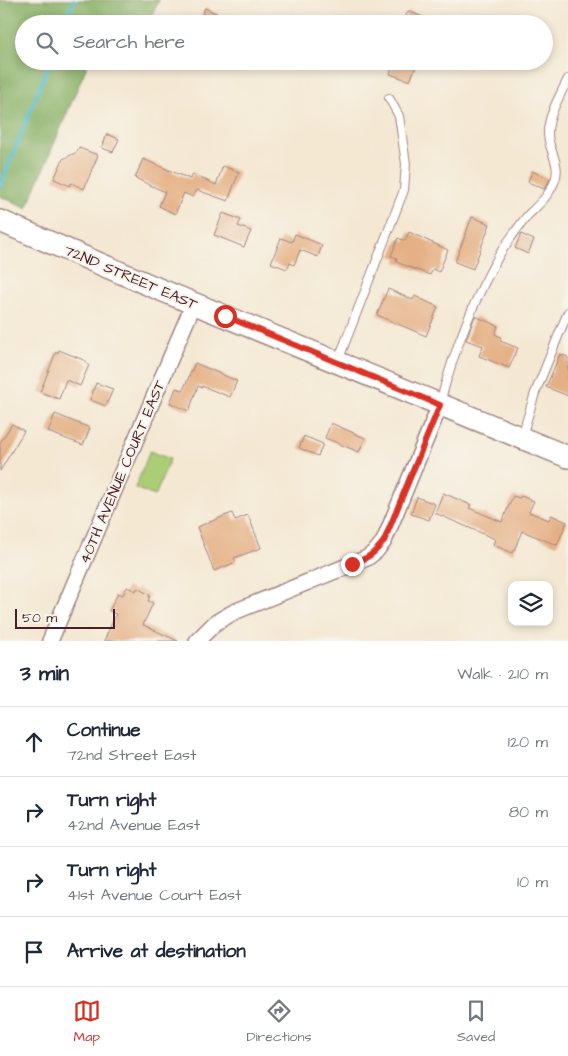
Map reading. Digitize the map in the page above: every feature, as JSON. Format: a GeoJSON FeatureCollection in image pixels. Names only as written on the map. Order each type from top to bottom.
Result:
{"type":"FeatureCollection","features":[{"type":"Feature","properties":{"kind":"main road","name":"72ND STREET EAST"},"geometry":{"type":"LineString","coordinates":[[10,225],[568,457]]}},
{"type":"Feature","properties":{"kind":"street","name":"40TH AVENUE COURT EAST"},"geometry":{"type":"LineString","coordinates":[[50,641],[194,303]]}},
{"type":"Feature","properties":{"kind":"street"},"geometry":{"type":"LineString","coordinates":[[197,641],[215,623],[234,612],[367,558],[376,551],[384,541],[440,405]]}},
{"type":"Feature","properties":{"kind":"lane"},"geometry":{"type":"LineString","coordinates":[[440,405],[447,376],[477,298],[502,251],[529,215],[543,201],[555,182],[556,164],[548,132],[553,113],[568,79]]}},
{"type":"Feature","properties":{"kind":"lane"},"geometry":{"type":"LineString","coordinates":[[338,362],[404,190],[406,164],[400,116],[388,98]]}},
{"type":"Feature","properties":{"kind":"lane"},"geometry":{"type":"LineString","coordinates":[[521,438],[535,392],[568,312]]}},
{"type":"Feature","properties":{"kind":"green space"},"geometry":{"type":"Polygon","coordinates":[[[0,0],[159,0],[152,15],[15,15],[15,70],[85,70],[27,208],[0,196],[0,0]]]}},
{"type":"Feature","properties":{"kind":"green space"},"geometry":{"type":"Polygon","coordinates":[[[150,451],[170,459],[155,496],[135,488],[150,451]]]}},
{"type":"Feature","properties":{"kind":"building"},"geometry":{"type":"Polygon","coordinates":[[[205,8],[218,14],[218,15],[202,15],[205,8]]]}},
{"type":"Feature","properties":{"kind":"building"},"geometry":{"type":"Polygon","coordinates":[[[408,11],[418,15],[406,15],[408,11]]]}},
{"type":"Feature","properties":{"kind":"building"},"geometry":{"type":"Polygon","coordinates":[[[392,70],[414,70],[410,81],[390,74],[392,70]]]}},
{"type":"Feature","properties":{"kind":"building"},"geometry":{"type":"Polygon","coordinates":[[[107,134],[119,139],[113,152],[102,148],[107,134]]]}},
{"type":"Feature","properties":{"kind":"building"},"geometry":{"type":"Polygon","coordinates":[[[79,148],[98,155],[84,189],[71,183],[70,186],[54,179],[63,159],[77,152],[79,148]]]}},
{"type":"Feature","properties":{"kind":"building"},"geometry":{"type":"Polygon","coordinates":[[[143,159],[190,179],[193,174],[216,185],[223,166],[239,172],[228,201],[197,190],[193,197],[184,193],[175,214],[159,206],[165,192],[135,178],[143,159]]]}},
{"type":"Feature","properties":{"kind":"building"},"geometry":{"type":"Polygon","coordinates":[[[532,171],[550,179],[544,189],[528,182],[532,171]]]}},
{"type":"Feature","properties":{"kind":"building"},"geometry":{"type":"Polygon","coordinates":[[[223,213],[241,220],[238,226],[251,231],[244,247],[214,235],[223,213]]]}},
{"type":"Feature","properties":{"kind":"building"},"geometry":{"type":"Polygon","coordinates":[[[472,217],[490,224],[473,269],[455,262],[472,217]]]}},
{"type":"Feature","properties":{"kind":"building"},"geometry":{"type":"Polygon","coordinates":[[[409,232],[448,250],[439,272],[433,269],[430,275],[396,262],[397,258],[391,256],[398,238],[405,241],[409,232]]]}},
{"type":"Feature","properties":{"kind":"building"},"geometry":{"type":"Polygon","coordinates":[[[295,234],[322,245],[318,257],[300,250],[294,265],[290,263],[287,269],[271,263],[281,238],[292,242],[295,234]]]}},
{"type":"Feature","properties":{"kind":"building"},"geometry":{"type":"Polygon","coordinates":[[[521,234],[534,240],[528,254],[515,248],[521,234]]]}},
{"type":"Feature","properties":{"kind":"building"},"geometry":{"type":"Polygon","coordinates":[[[388,289],[413,300],[415,296],[438,307],[426,336],[377,315],[388,289]]]}},
{"type":"Feature","properties":{"kind":"building"},"geometry":{"type":"Polygon","coordinates":[[[475,316],[498,326],[495,334],[501,337],[500,341],[518,348],[509,368],[479,356],[483,346],[466,340],[475,316]]]}},
{"type":"Feature","properties":{"kind":"building"},"geometry":{"type":"Polygon","coordinates":[[[59,350],[86,361],[85,363],[89,365],[80,386],[66,380],[59,399],[40,392],[56,352],[58,353],[59,350]]]}},
{"type":"Feature","properties":{"kind":"building"},"geometry":{"type":"Polygon","coordinates":[[[560,354],[568,357],[568,396],[546,387],[560,354]]]}},
{"type":"Feature","properties":{"kind":"building"},"geometry":{"type":"Polygon","coordinates":[[[195,363],[237,381],[230,397],[198,386],[189,411],[170,403],[176,388],[183,390],[195,363]]]}},
{"type":"Feature","properties":{"kind":"building"},"geometry":{"type":"Polygon","coordinates":[[[96,383],[113,389],[106,406],[90,400],[96,383]]]}},
{"type":"Feature","properties":{"kind":"building"},"geometry":{"type":"Polygon","coordinates":[[[55,414],[90,428],[83,445],[48,432],[55,414]]]}},
{"type":"Feature","properties":{"kind":"building"},"geometry":{"type":"Polygon","coordinates":[[[331,423],[365,438],[359,452],[325,438],[331,423]]]}},
{"type":"Feature","properties":{"kind":"building"},"geometry":{"type":"Polygon","coordinates":[[[12,424],[24,431],[0,471],[0,443],[12,424]]]}},
{"type":"Feature","properties":{"kind":"building"},"geometry":{"type":"Polygon","coordinates":[[[304,436],[323,444],[318,456],[299,448],[304,436]]]}},
{"type":"Feature","properties":{"kind":"building"},"geometry":{"type":"Polygon","coordinates":[[[443,493],[471,505],[469,508],[502,522],[513,496],[520,498],[521,496],[534,501],[529,512],[549,520],[551,515],[567,522],[557,545],[522,531],[513,553],[493,545],[495,539],[435,513],[443,493]]]}},
{"type":"Feature","properties":{"kind":"building"},"geometry":{"type":"Polygon","coordinates":[[[417,497],[435,504],[429,520],[411,514],[417,497]]]}},
{"type":"Feature","properties":{"kind":"building"},"geometry":{"type":"Polygon","coordinates":[[[232,513],[235,520],[248,515],[261,548],[234,558],[236,562],[214,571],[197,527],[232,513]]]}},
{"type":"Feature","properties":{"kind":"building"},"geometry":{"type":"Polygon","coordinates":[[[127,587],[136,591],[137,588],[150,595],[148,601],[153,603],[143,625],[178,641],[104,641],[116,614],[109,611],[118,593],[123,595],[127,587]]]}},
{"type":"Feature","properties":{"kind":"waterway"},"geometry":{"type":"LineString","coordinates":[[68,15],[74,0]]}},
{"type":"Feature","properties":{"kind":"waterway"},"geometry":{"type":"LineString","coordinates":[[0,187],[46,70]]}},
{"type":"Feature","properties":{"kind":"route"},"geometry":{"type":"LineString","coordinates":[[225,316],[440,405],[384,541],[367,558],[352,564]]}}]}
